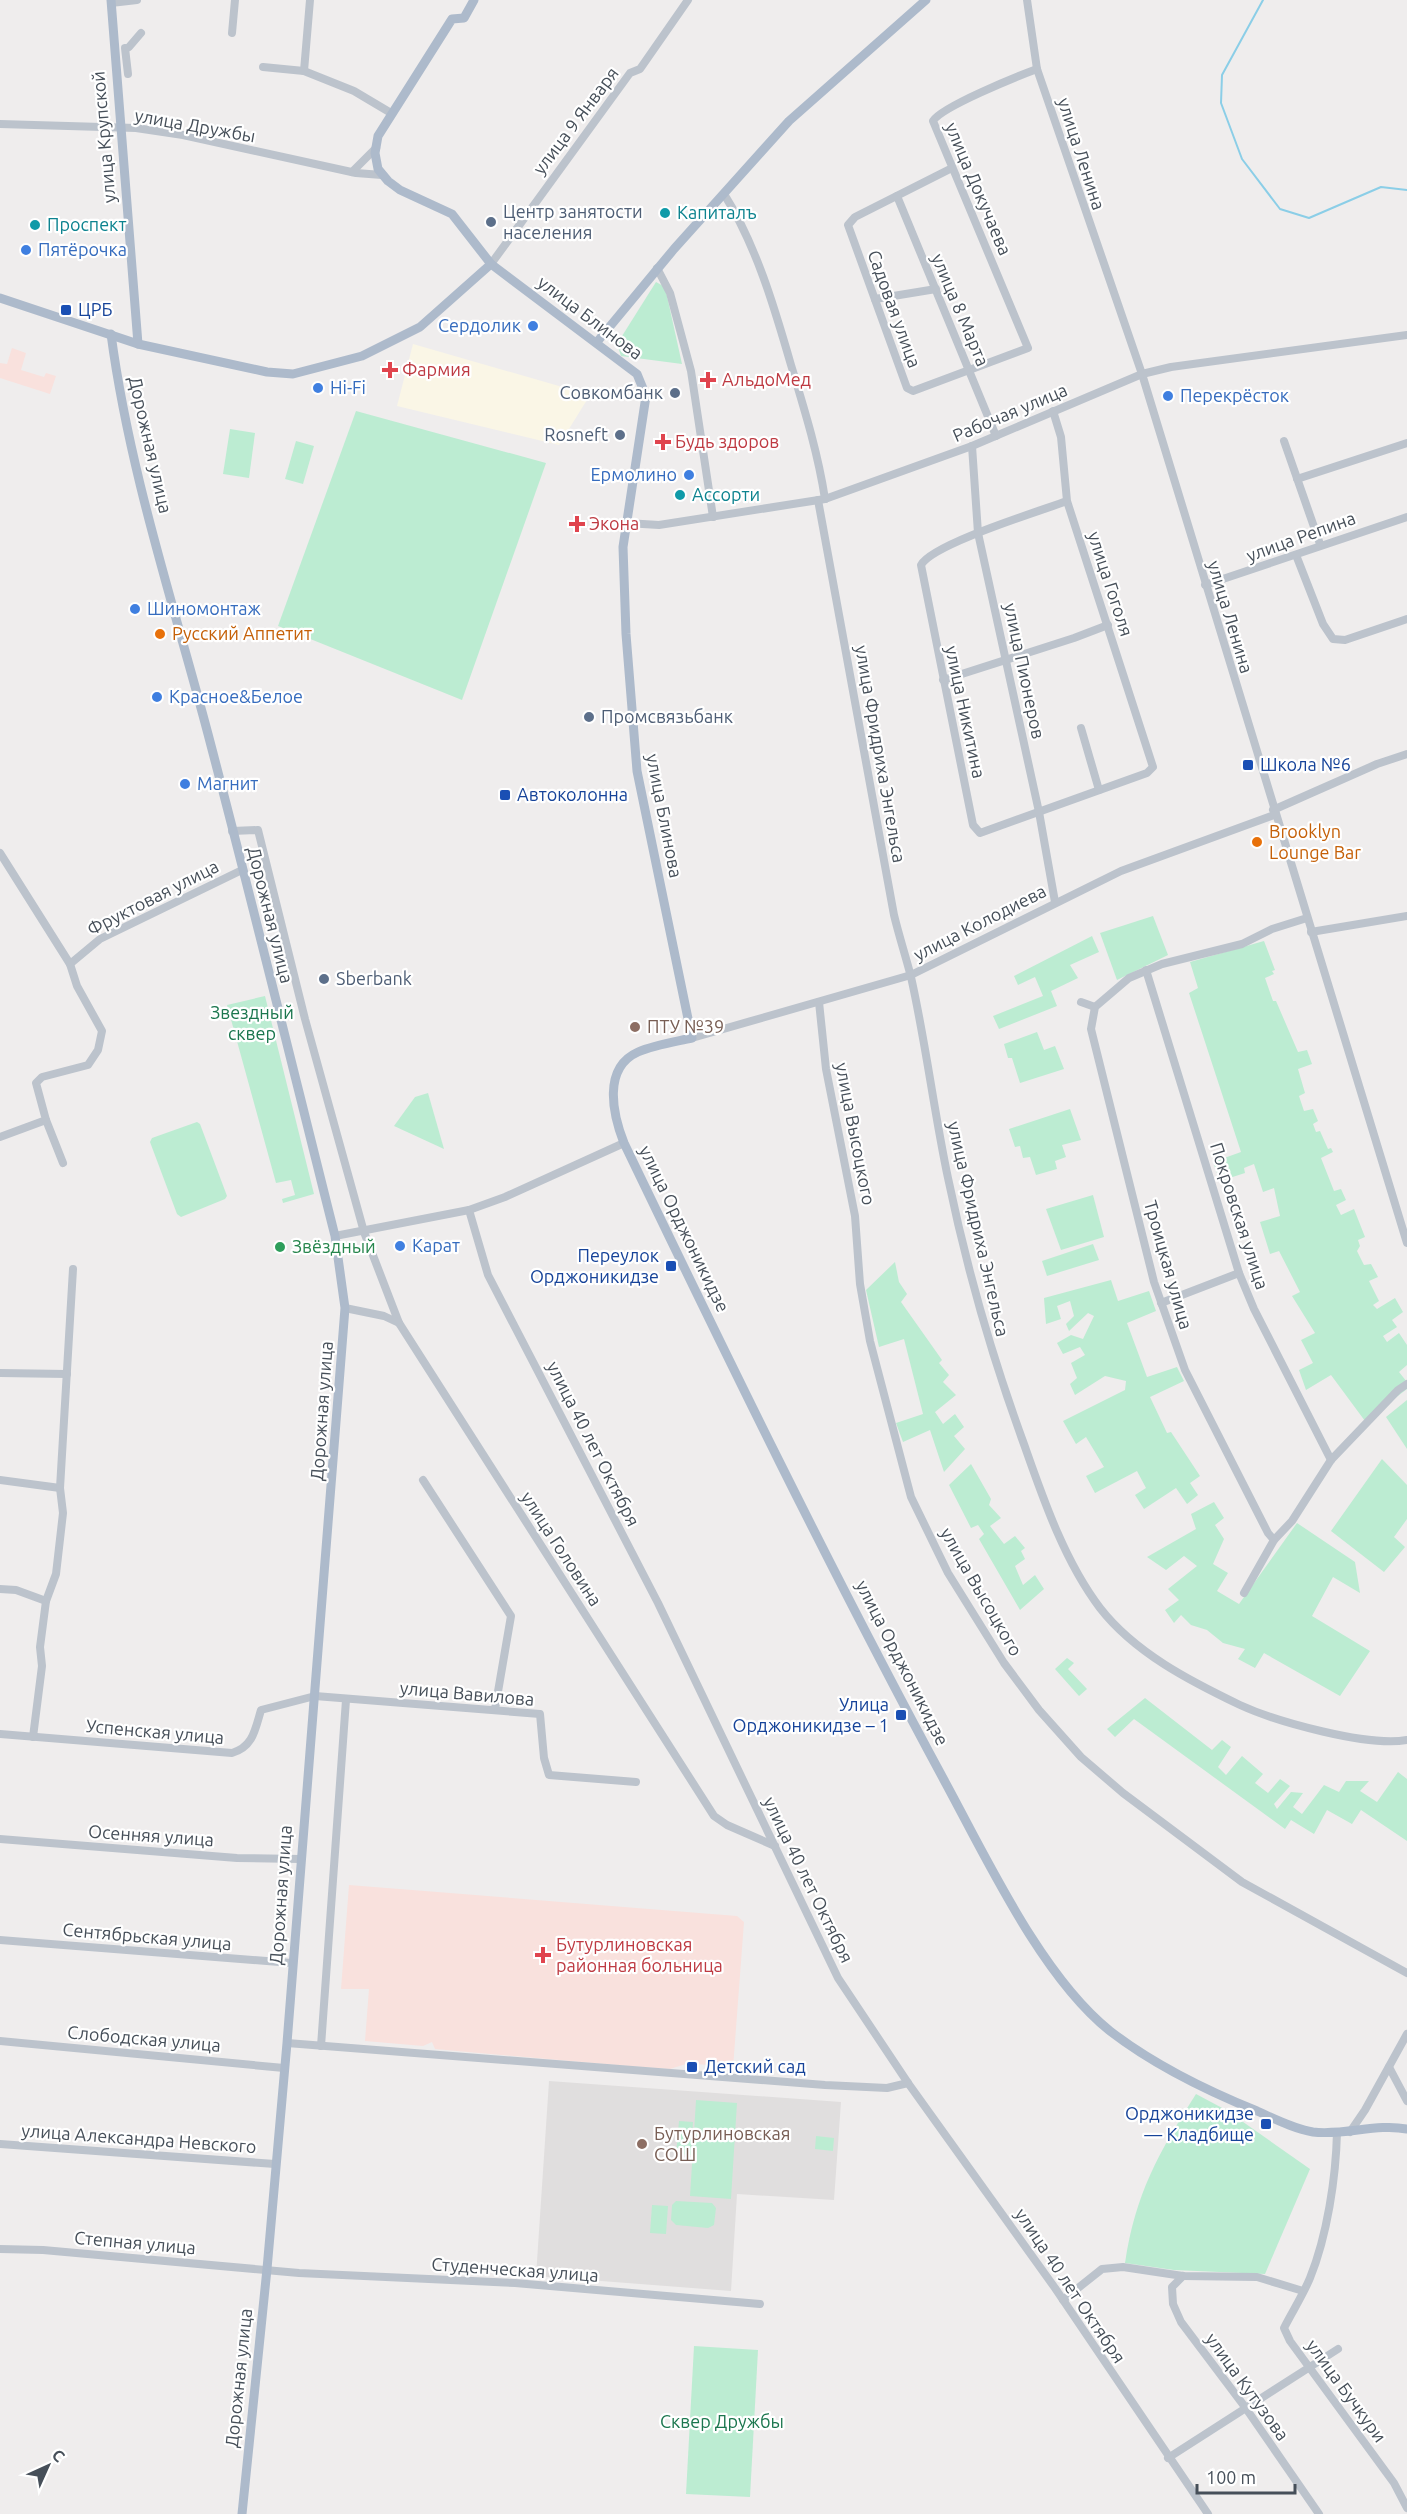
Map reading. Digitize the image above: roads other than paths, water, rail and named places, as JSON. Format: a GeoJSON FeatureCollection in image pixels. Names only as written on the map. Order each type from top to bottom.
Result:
{"type":"FeatureCollection","features":[{"type":"Feature","properties":{"kind":"main road"},"geometry":{"type":"LineString","coordinates":[[382,175],[376,163],[378,136],[452,19],[464,18],[474,0]]}},
{"type":"Feature","properties":{"kind":"main road"},"geometry":{"type":"LineString","coordinates":[[597,342],[657,268],[804,106],[926,0]]}},
{"type":"Feature","properties":{"kind":"main road","name":"улица Крупской"},"geometry":{"type":"LineString","coordinates":[[111,2],[138,344]]}},
{"type":"Feature","properties":{"kind":"main road","name":"улица Блинова"},"geometry":{"type":"LineString","coordinates":[[382,175],[400,190],[452,214],[490,264],[597,342],[637,374],[642,382],[646,396],[626,522],[623,589],[637,771],[692,1038]]}},
{"type":"Feature","properties":{"kind":"main road"},"geometry":{"type":"LineString","coordinates":[[0,298],[138,344],[267,372],[293,374],[362,356],[420,327],[490,264]]}},
{"type":"Feature","properties":{"kind":"main road","name":"Дорожная улица"},"geometry":{"type":"LineString","coordinates":[[111,334],[128,428],[335,1236],[345,1308],[287,2043],[242,2514]]}},
{"type":"Feature","properties":{"kind":"main road","name":"улица Орджоникидзе"},"geometry":{"type":"LineString","coordinates":[[692,1038],[637,1052],[621,1066],[613,1100],[614,1116],[624,1143],[766,1435],[917,1730],[994,1873],[1045,1957],[1072,1993],[1108,2029],[1151,2058],[1206,2090],[1275,2120],[1312,2132],[1407,2129]]}},
{"type":"Feature","properties":{"kind":"street"},"geometry":{"type":"LineString","coordinates":[[111,2],[137,0]]}},
{"type":"Feature","properties":{"kind":"street"},"geometry":{"type":"LineString","coordinates":[[232,33],[235,0]]}},
{"type":"Feature","properties":{"kind":"street"},"geometry":{"type":"LineString","coordinates":[[304,70],[310,0]]}},
{"type":"Feature","properties":{"kind":"street","name":"улица 9 Января"},"geometry":{"type":"LineString","coordinates":[[490,264],[630,73],[640,69],[688,0]]}},
{"type":"Feature","properties":{"kind":"street","name":"улица Ленина"},"geometry":{"type":"LineString","coordinates":[[1027,0],[1037,69],[1142,374],[1273,812],[1407,1243]]}},
{"type":"Feature","properties":{"kind":"street"},"geometry":{"type":"LineString","coordinates":[[128,74],[127,48],[141,33]]}},
{"type":"Feature","properties":{"kind":"street"},"geometry":{"type":"LineString","coordinates":[[263,67],[304,70],[354,91],[392,113]]}},
{"type":"Feature","properties":{"kind":"street","name":"улица Докучаева"},"geometry":{"type":"LineString","coordinates":[[1027,342],[933,126],[934,118],[1015,77],[1037,69]]}},
{"type":"Feature","properties":{"kind":"street","name":"улица Дружбы"},"geometry":{"type":"LineString","coordinates":[[0,124],[121,129],[183,135],[352,172],[382,175]]}},
{"type":"Feature","properties":{"kind":"street"},"geometry":{"type":"LineString","coordinates":[[352,172],[376,146]]}},
{"type":"Feature","properties":{"kind":"street","name":"Садовая улица"},"geometry":{"type":"LineString","coordinates":[[951,168],[855,217],[848,225],[910,390],[918,391],[1024,351],[1028,348],[1027,342]]}},
{"type":"Feature","properties":{"kind":"street","name":"улица Фридриха Энгельса"},"geometry":{"type":"LineString","coordinates":[[724,194],[741,223],[778,319],[819,465],[821,500],[894,915],[910,975],[948,1181],[997,1371],[1040,1489],[1080,1578],[1101,1609],[1139,1646],[1187,1678],[1274,1719],[1390,1743],[1407,1740]]}},
{"type":"Feature","properties":{"kind":"street","name":"улица 8 Марта"},"geometry":{"type":"LineString","coordinates":[[897,196],[996,436]]}},
{"type":"Feature","properties":{"kind":"street"},"geometry":{"type":"LineString","coordinates":[[657,268],[672,298],[691,371],[713,517]]}},
{"type":"Feature","properties":{"kind":"street"},"geometry":{"type":"LineString","coordinates":[[875,299],[936,289]]}},
{"type":"Feature","properties":{"kind":"street","name":"Рабочая улица"},"geometry":{"type":"LineString","coordinates":[[626,522],[659,525],[821,500],[972,446],[1142,374],[1171,367],[1407,335]]}},
{"type":"Feature","properties":{"kind":"street","name":"улица Гоголя"},"geometry":{"type":"LineString","coordinates":[[1053,411],[1061,437],[1067,501],[1153,764]]}},
{"type":"Feature","properties":{"kind":"street"},"geometry":{"type":"LineString","coordinates":[[1284,441],[1320,544]]}},
{"type":"Feature","properties":{"kind":"street"},"geometry":{"type":"LineString","coordinates":[[1297,479],[1407,443]]}},
{"type":"Feature","properties":{"kind":"street","name":"улица Пионеров"},"geometry":{"type":"LineString","coordinates":[[972,446],[978,534],[1039,812],[1055,902]]}},
{"type":"Feature","properties":{"kind":"street","name":"улица Никитина"},"geometry":{"type":"LineString","coordinates":[[1067,501],[978,534],[932,554],[921,566],[975,830],[983,833],[1150,772],[1153,764]]}},
{"type":"Feature","properties":{"kind":"street","name":"улица Репина"},"geometry":{"type":"LineString","coordinates":[[1205,585],[1296,555],[1320,544],[1407,517]]}},
{"type":"Feature","properties":{"kind":"street"},"geometry":{"type":"LineString","coordinates":[[1296,555],[1323,624],[1333,639],[1345,640],[1407,619]]}},
{"type":"Feature","properties":{"kind":"street"},"geometry":{"type":"LineString","coordinates":[[943,680],[1108,625]]}},
{"type":"Feature","properties":{"kind":"street"},"geometry":{"type":"LineString","coordinates":[[1081,728],[1099,790]]}},
{"type":"Feature","properties":{"kind":"street","name":"улица Колодиева"},"geometry":{"type":"LineString","coordinates":[[692,1038],[910,975],[1055,902],[1141,863],[1273,812],[1377,764],[1407,754]]}},
{"type":"Feature","properties":{"kind":"street","name":"улица Головина"},"geometry":{"type":"LineString","coordinates":[[232,831],[258,830],[305,1019],[364,1232],[399,1323],[714,1816],[727,1826],[775,1846]]}},
{"type":"Feature","properties":{"kind":"street"},"geometry":{"type":"LineString","coordinates":[[0,853],[70,964],[77,986],[102,1031],[98,1050],[88,1065],[42,1077],[36,1083],[46,1120],[63,1163]]}},
{"type":"Feature","properties":{"kind":"street","name":"Фруктовая улица"},"geometry":{"type":"LineString","coordinates":[[70,964],[100,939],[242,870]]}},
{"type":"Feature","properties":{"kind":"street"},"geometry":{"type":"LineString","coordinates":[[1311,932],[1407,916]]}},
{"type":"Feature","properties":{"kind":"street"},"geometry":{"type":"LineString","coordinates":[[1081,1002],[1095,1007],[1129,978],[1146,970],[1242,944],[1272,929],[1307,918]]}},
{"type":"Feature","properties":{"kind":"street","name":"Покровская улица"},"geometry":{"type":"LineString","coordinates":[[1146,970],[1239,1273],[1254,1309],[1331,1460]]}},
{"type":"Feature","properties":{"kind":"street","name":"улица Высоцкого"},"geometry":{"type":"LineString","coordinates":[[819,1002],[826,1070],[855,1216],[860,1284],[870,1341],[911,1497],[948,1573],[1004,1663],[1039,1710],[1081,1757],[1123,1793],[1242,1882],[1407,1973]]}},
{"type":"Feature","properties":{"kind":"street","name":"Троицкая улица"},"geometry":{"type":"LineString","coordinates":[[1095,1007],[1091,1029],[1161,1303],[1185,1370],[1268,1533],[1274,1539]]}},
{"type":"Feature","properties":{"kind":"street"},"geometry":{"type":"LineString","coordinates":[[0,1137],[46,1120]]}},
{"type":"Feature","properties":{"kind":"street"},"geometry":{"type":"LineString","coordinates":[[335,1236],[469,1210],[505,1197],[624,1143]]}},
{"type":"Feature","properties":{"kind":"street","name":"улица 40 лет Октября"},"geometry":{"type":"LineString","coordinates":[[469,1210],[488,1275],[658,1603],[838,1978],[908,2083],[1063,2300],[1208,2514]]}},
{"type":"Feature","properties":{"kind":"street"},"geometry":{"type":"LineString","coordinates":[[33,1737],[42,1666],[40,1647],[46,1600],[56,1574],[62,1523],[60,1488],[73,1269]]}},
{"type":"Feature","properties":{"kind":"street"},"geometry":{"type":"LineString","coordinates":[[1161,1303],[1239,1273]]}},
{"type":"Feature","properties":{"kind":"street"},"geometry":{"type":"LineString","coordinates":[[345,1308],[384,1316],[399,1323]]}},
{"type":"Feature","properties":{"kind":"street"},"geometry":{"type":"LineString","coordinates":[[0,1373],[67,1374]]}},
{"type":"Feature","properties":{"kind":"street"},"geometry":{"type":"LineString","coordinates":[[1244,1593],[1274,1539],[1292,1521],[1331,1460],[1398,1390],[1407,1384]]}},
{"type":"Feature","properties":{"kind":"street"},"geometry":{"type":"LineString","coordinates":[[0,1480],[60,1488]]}},
{"type":"Feature","properties":{"kind":"street"},"geometry":{"type":"LineString","coordinates":[[423,1480],[510,1616],[495,1709]]}},
{"type":"Feature","properties":{"kind":"street"},"geometry":{"type":"LineString","coordinates":[[0,1589],[16,1590],[46,1600]]}},
{"type":"Feature","properties":{"kind":"street","name":"улица Вавилова"},"geometry":{"type":"LineString","coordinates":[[315,1696],[540,1714],[544,1758],[549,1775],[636,1782]]}},
{"type":"Feature","properties":{"kind":"street","name":"Успенская улица"},"geometry":{"type":"LineString","coordinates":[[0,1734],[231,1753],[244,1750],[251,1740],[261,1710],[315,1696]]}},
{"type":"Feature","properties":{"kind":"street"},"geometry":{"type":"LineString","coordinates":[[321,2046],[346,1700]]}},
{"type":"Feature","properties":{"kind":"street","name":"Осенняя улица"},"geometry":{"type":"LineString","coordinates":[[0,1839],[237,1858],[300,1859]]}},
{"type":"Feature","properties":{"kind":"street","name":"Сентябрьская улица"},"geometry":{"type":"LineString","coordinates":[[0,1940],[292,1963]]}},
{"type":"Feature","properties":{"kind":"street"},"geometry":{"type":"LineString","coordinates":[[1350,2132],[1407,2034]]}},
{"type":"Feature","properties":{"kind":"street","name":"Слободская улица"},"geometry":{"type":"LineString","coordinates":[[0,2041],[284,2068]]}},
{"type":"Feature","properties":{"kind":"street"},"geometry":{"type":"LineString","coordinates":[[287,2043],[843,2086],[887,2088],[908,2083]]}},
{"type":"Feature","properties":{"kind":"street"},"geometry":{"type":"LineString","coordinates":[[1389,2067],[1407,2101]]}},
{"type":"Feature","properties":{"kind":"street"},"geometry":{"type":"LineString","coordinates":[[1063,2300],[1102,2269],[1123,2267],[1183,2276],[1257,2277],[1303,2291],[1319,2252],[1334,2170],[1337,2132]]}},
{"type":"Feature","properties":{"kind":"street","name":"улица Александра Невского"},"geometry":{"type":"LineString","coordinates":[[0,2144],[275,2164]]}},
{"type":"Feature","properties":{"kind":"street","name":"Степная улица"},"geometry":{"type":"LineString","coordinates":[[0,2249],[267,2269]]}},
{"type":"Feature","properties":{"kind":"street","name":"Студенческая улица"},"geometry":{"type":"LineString","coordinates":[[267,2269],[299,2273],[515,2283],[760,2304]]}},
{"type":"Feature","properties":{"kind":"street","name":"улица Кутузова"},"geometry":{"type":"LineString","coordinates":[[1183,2276],[1172,2287],[1173,2304],[1181,2322],[1245,2407],[1319,2514]]}},
{"type":"Feature","properties":{"kind":"street","name":"улица Бучкури"},"geometry":{"type":"LineString","coordinates":[[1303,2291],[1284,2328],[1290,2341],[1312,2367],[1394,2483],[1407,2508]]}},
{"type":"Feature","properties":{"kind":"street"},"geometry":{"type":"LineString","coordinates":[[1168,2458],[1338,2349]]}},
{"type":"Feature","properties":{"kind":"waterway"},"geometry":{"type":"LineString","coordinates":[[1263,0],[1222,75],[1221,103],[1242,159],[1280,209],[1309,218],[1381,187],[1407,190]]}},
{"type":"Feature","properties":{"kind":"place","name":"Капиталъ"},"geometry":{"type":"Point","coordinates":[665,213]}},
{"type":"Feature","properties":{"kind":"place","name":"Центр занятости населения"},"geometry":{"type":"Point","coordinates":[491,222]}},
{"type":"Feature","properties":{"kind":"place","name":"Проспект"},"geometry":{"type":"Point","coordinates":[35,225]}},
{"type":"Feature","properties":{"kind":"place","name":"Пятёрочка"},"geometry":{"type":"Point","coordinates":[26,250]}},
{"type":"Feature","properties":{"kind":"place","name":"ЦРБ"},"geometry":{"type":"Point","coordinates":[66,310]}},
{"type":"Feature","properties":{"kind":"place","name":"Сердолик"},"geometry":{"type":"Point","coordinates":[533,326]}},
{"type":"Feature","properties":{"kind":"place","name":"Фармия"},"geometry":{"type":"Point","coordinates":[390,370]}},
{"type":"Feature","properties":{"kind":"place","name":"АльдоМед"},"geometry":{"type":"Point","coordinates":[708,380]}},
{"type":"Feature","properties":{"kind":"place","name":"Hi-Fi"},"geometry":{"type":"Point","coordinates":[318,388]}},
{"type":"Feature","properties":{"kind":"place","name":"Совкомбанк"},"geometry":{"type":"Point","coordinates":[675,393]}},
{"type":"Feature","properties":{"kind":"place","name":"Перекрёсток"},"geometry":{"type":"Point","coordinates":[1168,396]}},
{"type":"Feature","properties":{"kind":"place","name":"Rosneft"},"geometry":{"type":"Point","coordinates":[620,435]}},
{"type":"Feature","properties":{"kind":"place","name":"Будь здоров"},"geometry":{"type":"Point","coordinates":[663,442]}},
{"type":"Feature","properties":{"kind":"place","name":"Ермолино"},"geometry":{"type":"Point","coordinates":[689,475]}},
{"type":"Feature","properties":{"kind":"place","name":"Ассорти"},"geometry":{"type":"Point","coordinates":[680,495]}},
{"type":"Feature","properties":{"kind":"place","name":"Экона"},"geometry":{"type":"Point","coordinates":[577,524]}},
{"type":"Feature","properties":{"kind":"place","name":"Шиномонтаж"},"geometry":{"type":"Point","coordinates":[135,609]}},
{"type":"Feature","properties":{"kind":"place","name":"Русский Аппетит"},"geometry":{"type":"Point","coordinates":[160,634]}},
{"type":"Feature","properties":{"kind":"place","name":"Красное&Белое"},"geometry":{"type":"Point","coordinates":[157,697]}},
{"type":"Feature","properties":{"kind":"place","name":"Промсвязьбанк"},"geometry":{"type":"Point","coordinates":[589,717]}},
{"type":"Feature","properties":{"kind":"place","name":"Школа №6"},"geometry":{"type":"Point","coordinates":[1248,765]}},
{"type":"Feature","properties":{"kind":"place","name":"Магнит"},"geometry":{"type":"Point","coordinates":[185,784]}},
{"type":"Feature","properties":{"kind":"place","name":"Автоколонна"},"geometry":{"type":"Point","coordinates":[505,795]}},
{"type":"Feature","properties":{"kind":"place","name":"Brooklyn Lounge Bar"},"geometry":{"type":"Point","coordinates":[1257,842]}},
{"type":"Feature","properties":{"kind":"place","name":"Sberbank"},"geometry":{"type":"Point","coordinates":[324,979]}},
{"type":"Feature","properties":{"kind":"place","name":"ПТУ №39"},"geometry":{"type":"Point","coordinates":[635,1027]}},
{"type":"Feature","properties":{"kind":"place","name":"Карат"},"geometry":{"type":"Point","coordinates":[400,1246]}},
{"type":"Feature","properties":{"kind":"place","name":"Звёздный"},"geometry":{"type":"Point","coordinates":[280,1247]}},
{"type":"Feature","properties":{"kind":"place","name":"Переулок Орджоникидзе"},"geometry":{"type":"Point","coordinates":[671,1266]}},
{"type":"Feature","properties":{"kind":"place","name":"Улица Орджоникидзе – 1"},"geometry":{"type":"Point","coordinates":[901,1715]}},
{"type":"Feature","properties":{"kind":"place","name":"Бутурлиновская районная больница"},"geometry":{"type":"Point","coordinates":[543,1955]}},
{"type":"Feature","properties":{"kind":"place","name":"Детский сад"},"geometry":{"type":"Point","coordinates":[692,2067]}},
{"type":"Feature","properties":{"kind":"place","name":"Орджоникидзе — Кладбище"},"geometry":{"type":"Point","coordinates":[1266,2124]}},
{"type":"Feature","properties":{"kind":"place","name":"Бутурлиновская СОШ"},"geometry":{"type":"Point","coordinates":[642,2144]}},
{"type":"Feature","properties":{"kind":"park label","name":"Звездный сквер"},"geometry":{"type":"Point","coordinates":[252,1023]}},
{"type":"Feature","properties":{"kind":"park label","name":"Сквер Дружбы"},"geometry":{"type":"Point","coordinates":[722,2422]}}]}
